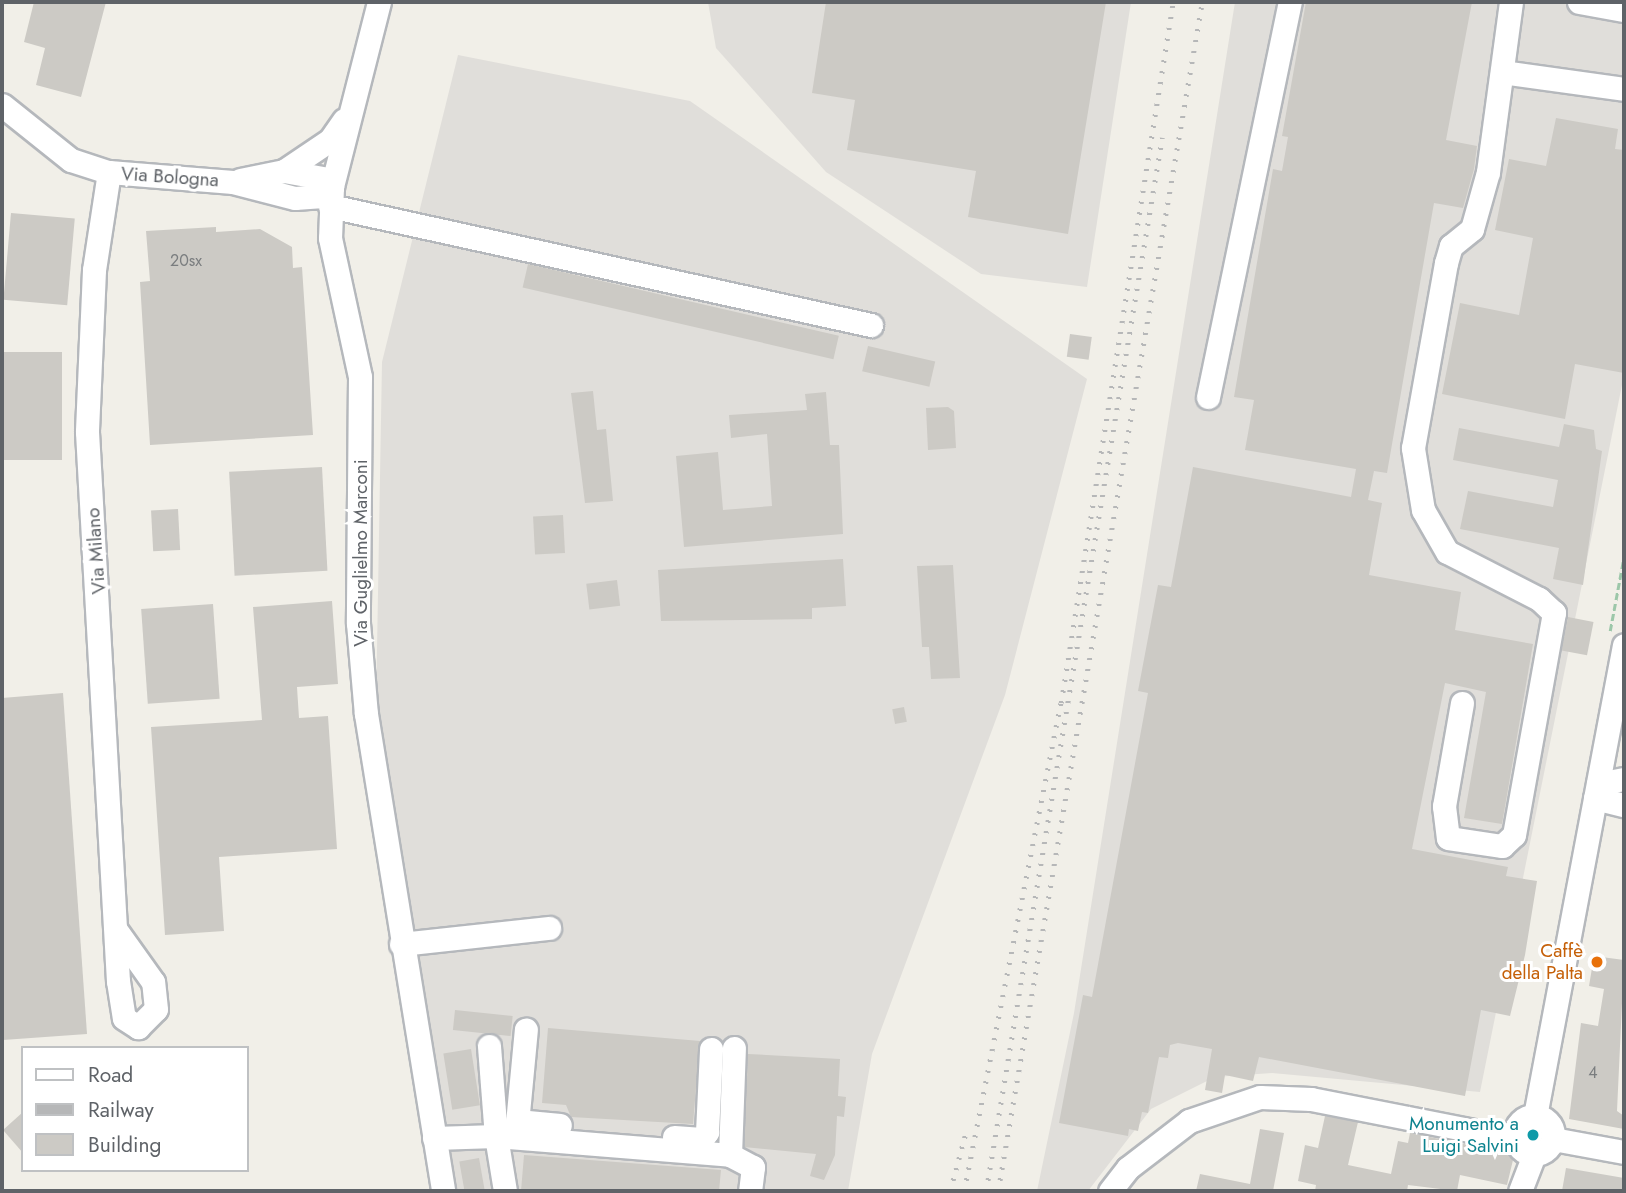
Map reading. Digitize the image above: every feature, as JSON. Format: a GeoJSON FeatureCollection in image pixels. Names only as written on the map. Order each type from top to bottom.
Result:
{"type":"FeatureCollection","features":[{"type":"Feature","properties":{"kind":"street","name":"Via Guglielmo Marconi"},"geometry":{"type":"LineString","coordinates":[[379,2],[350,111],[331,197],[330,238],[360,377],[358,623],[401,944],[443,1191]]}},
{"type":"Feature","properties":{"kind":"street"},"geometry":{"type":"LineString","coordinates":[[1208,397],[1290,2]]}},
{"type":"Feature","properties":{"kind":"street"},"geometry":{"type":"LineString","coordinates":[[1462,703],[1444,806],[1448,838],[1502,846],[1514,835],[1554,613],[1539,599],[1447,552],[1423,510],[1413,448],[1446,262],[1451,246],[1472,229],[1502,72],[1511,2]]}},
{"type":"Feature","properties":{"kind":"street"},"geometry":{"type":"LineString","coordinates":[[1579,2],[1624,10]]}},
{"type":"Feature","properties":{"kind":"street"},"geometry":{"type":"LineString","coordinates":[[1502,72],[1624,89]]}},
{"type":"Feature","properties":{"kind":"street","name":"Via Bologna"},"geometry":{"type":"LineString","coordinates":[[2,105],[71,160],[109,172],[233,181],[295,198],[331,197],[328,179],[284,171],[233,181]]}},
{"type":"Feature","properties":{"kind":"street","name":"Via Bologna"},"geometry":{"type":"LineString","coordinates":[[284,171],[330,140],[350,111]]}},
{"type":"Feature","properties":{"kind":"street","name":"Via Milano"},"geometry":{"type":"LineString","coordinates":[[109,172],[94,270],[88,432],[116,930]]}},
{"type":"Feature","properties":{"kind":"street"},"geometry":{"type":"LineString","coordinates":[[331,197],[870,325]]}},
{"type":"Feature","properties":{"kind":"street"},"geometry":{"type":"LineString","coordinates":[[295,198],[330,238]]}},
{"type":"Feature","properties":{"kind":"street"},"geometry":{"type":"LineString","coordinates":[[1535,1116],[1624,645]]}},
{"type":"Feature","properties":{"kind":"street"},"geometry":{"type":"LineString","coordinates":[[1597,791],[1624,779]]}},
{"type":"Feature","properties":{"kind":"street"},"geometry":{"type":"LineString","coordinates":[[1597,791],[1624,805]]}},
{"type":"Feature","properties":{"kind":"street"},"geometry":{"type":"LineString","coordinates":[[401,944],[549,928]]}},
{"type":"Feature","properties":{"kind":"street"},"geometry":{"type":"LineString","coordinates":[[505,1191],[509,1132],[526,1029]]}},
{"type":"Feature","properties":{"kind":"street"},"geometry":{"type":"LineString","coordinates":[[489,1046],[509,1132]]}},
{"type":"Feature","properties":{"kind":"street"},"geometry":{"type":"LineString","coordinates":[[730,1155],[734,1048]]}},
{"type":"Feature","properties":{"kind":"street"},"geometry":{"type":"LineString","coordinates":[[434,1138],[509,1132],[702,1139],[711,1049]]}},
{"type":"Feature","properties":{"kind":"street"},"geometry":{"type":"LineString","coordinates":[[1111,1191],[1128,1168],[1189,1121],[1260,1097],[1311,1099],[1494,1135],[1514,1133]]}},
{"type":"Feature","properties":{"kind":"street"},"geometry":{"type":"LineString","coordinates":[[1514,1133],[1524,1118],[1535,1116],[1549,1123],[1553,1139]]}},
{"type":"Feature","properties":{"kind":"street"},"geometry":{"type":"LineString","coordinates":[[509,1132],[730,1155],[753,1167],[750,1191]]}},
{"type":"Feature","properties":{"kind":"street"},"geometry":{"type":"LineString","coordinates":[[1514,1133],[1518,1146],[1534,1155]]}},
{"type":"Feature","properties":{"kind":"street"},"geometry":{"type":"LineString","coordinates":[[1553,1139],[1624,1152]]}},
{"type":"Feature","properties":{"kind":"street"},"geometry":{"type":"LineString","coordinates":[[1520,1191],[1534,1155],[1553,1139]]}},
{"type":"Feature","properties":{"kind":"shaded area"},"geometry":{"type":"Polygon","coordinates":[[[708,2],[1131,2],[1087,287],[981,274],[826,172],[716,48],[708,2]]]}},
{"type":"Feature","properties":{"kind":"shaded area"},"geometry":{"type":"Polygon","coordinates":[[[1235,2],[1624,2],[1624,375],[1480,1092],[1272,1073],[1215,1077],[1151,1109],[1088,1191],[1037,1191],[1074,1013],[1235,2]]]}},
{"type":"Feature","properties":{"kind":"shaded area"},"geometry":{"type":"Polygon","coordinates":[[[458,55],[690,101],[1087,379],[1005,695],[872,1054],[848,1191],[443,1191],[376,708],[382,362],[458,55]]]}},
{"type":"Feature","properties":{"kind":"building"},"geometry":{"type":"Polygon","coordinates":[[[34,2],[106,2],[81,97],[36,85],[45,48],[24,42],[34,2]]]}},
{"type":"Feature","properties":{"kind":"building"},"geometry":{"type":"Polygon","coordinates":[[[826,2],[1106,2],[1068,234],[968,217],[976,171],[847,150],[855,100],[812,93],[826,2]]]}},
{"type":"Feature","properties":{"kind":"building"},"geometry":{"type":"Polygon","coordinates":[[[1306,2],[1472,2],[1446,140],[1477,146],[1474,169],[1463,208],[1434,203],[1387,473],[1374,471],[1368,500],[1382,503],[1369,575],[1461,592],[1455,630],[1533,644],[1502,824],[1464,818],[1486,692],[1445,683],[1412,849],[1508,867],[1506,876],[1537,881],[1525,955],[1510,1016],[1481,1010],[1465,1096],[1259,1057],[1253,1081],[1225,1075],[1222,1093],[1205,1090],[1212,1049],[1178,1043],[1170,1045],[1168,1058],[1159,1057],[1148,1113],[1142,1112],[1138,1131],[1129,1129],[1128,1136],[1059,1123],[1083,995],[1092,997],[1148,693],[1138,691],[1158,585],[1171,587],[1193,467],[1351,497],[1356,469],[1245,450],[1254,400],[1234,397],[1273,169],[1282,171],[1288,137],[1282,136],[1306,2]]]}},
{"type":"Feature","properties":{"kind":"building"},"geometry":{"type":"Polygon","coordinates":[[[1556,118],[1618,129],[1615,149],[1624,150],[1624,373],[1575,364],[1565,419],[1442,394],[1460,303],[1519,315],[1533,238],[1495,230],[1509,159],[1546,166],[1556,118]]]}},
{"type":"Feature","properties":{"kind":"building"},"geometry":{"type":"Polygon","coordinates":[[[11,213],[75,219],[67,305],[3,300],[11,213]]]}},
{"type":"Feature","properties":{"kind":"building"},"geometry":{"type":"Polygon","coordinates":[[[216,227],[216,232],[260,229],[292,247],[293,268],[302,267],[313,435],[150,445],[140,282],[150,281],[146,231],[216,227]]]}},
{"type":"Feature","properties":{"kind":"building"},"geometry":{"type":"Polygon","coordinates":[[[528,264],[839,336],[833,359],[523,287],[528,264]]]}},
{"type":"Feature","properties":{"kind":"building"},"geometry":{"type":"Polygon","coordinates":[[[1070,334],[1092,337],[1089,360],[1067,357],[1070,334]]]}},
{"type":"Feature","properties":{"kind":"building"},"geometry":{"type":"Polygon","coordinates":[[[868,346],[935,362],[929,387],[862,371],[868,346]]]}},
{"type":"Feature","properties":{"kind":"building"},"geometry":{"type":"Polygon","coordinates":[[[2,352],[62,352],[62,460],[2,460],[2,352]]]}},
{"type":"Feature","properties":{"kind":"building"},"geometry":{"type":"Polygon","coordinates":[[[593,391],[597,430],[606,429],[613,501],[585,503],[571,393],[593,391]]]}},
{"type":"Feature","properties":{"kind":"building"},"geometry":{"type":"Polygon","coordinates":[[[826,392],[830,445],[839,445],[843,534],[684,547],[676,456],[718,452],[723,510],[772,506],[767,434],[731,438],[729,415],[807,410],[805,394],[826,392]]]}},
{"type":"Feature","properties":{"kind":"building"},"geometry":{"type":"Polygon","coordinates":[[[948,407],[954,411],[956,448],[928,450],[926,408],[948,407]]]}},
{"type":"Feature","properties":{"kind":"building"},"geometry":{"type":"Polygon","coordinates":[[[1564,424],[1594,430],[1596,449],[1602,451],[1583,585],[1553,579],[1559,548],[1460,529],[1468,491],[1553,507],[1558,480],[1453,460],[1459,428],[1559,447],[1564,424]]]}},
{"type":"Feature","properties":{"kind":"building"},"geometry":{"type":"Polygon","coordinates":[[[322,467],[327,571],[235,576],[229,472],[322,467]]]}},
{"type":"Feature","properties":{"kind":"building"},"geometry":{"type":"Polygon","coordinates":[[[178,509],[180,550],[153,551],[151,510],[178,509]]]}},
{"type":"Feature","properties":{"kind":"building"},"geometry":{"type":"Polygon","coordinates":[[[563,515],[565,553],[535,555],[533,517],[563,515]]]}},
{"type":"Feature","properties":{"kind":"building"},"geometry":{"type":"Polygon","coordinates":[[[843,559],[846,606],[812,608],[812,619],[661,621],[658,570],[843,559]]]}},
{"type":"Feature","properties":{"kind":"building"},"geometry":{"type":"Polygon","coordinates":[[[953,565],[960,678],[931,679],[929,647],[922,647],[917,566],[953,565]]]}},
{"type":"Feature","properties":{"kind":"building"},"geometry":{"type":"Polygon","coordinates":[[[617,580],[620,606],[589,610],[586,584],[617,580]]]}},
{"type":"Feature","properties":{"kind":"building"},"geometry":{"type":"Polygon","coordinates":[[[332,601],[338,684],[297,687],[299,718],[328,716],[337,849],[219,857],[224,931],[165,935],[151,727],[262,720],[253,607],[332,601]]]}},
{"type":"Feature","properties":{"kind":"building"},"geometry":{"type":"Polygon","coordinates":[[[213,604],[220,699],[148,704],[141,609],[213,604]]]}},
{"type":"Feature","properties":{"kind":"building"},"geometry":{"type":"Polygon","coordinates":[[[1568,617],[1594,622],[1587,655],[1562,650],[1568,617]]]}},
{"type":"Feature","properties":{"kind":"building"},"geometry":{"type":"Polygon","coordinates":[[[63,693],[87,1034],[3,1040],[2,698],[63,693]]]}},
{"type":"Feature","properties":{"kind":"building"},"geometry":{"type":"Polygon","coordinates":[[[904,707],[907,722],[895,724],[892,709],[904,707]]]}},
{"type":"Feature","properties":{"kind":"building"},"geometry":{"type":"Polygon","coordinates":[[[1594,956],[1624,960],[1617,1111],[1624,1116],[1624,1129],[1569,1119],[1581,1023],[1598,1026],[1604,989],[1589,986],[1594,956]]]}},
{"type":"Feature","properties":{"kind":"building"},"geometry":{"type":"Polygon","coordinates":[[[455,1010],[513,1016],[511,1036],[453,1030],[455,1010]]]}},
{"type":"Feature","properties":{"kind":"building"},"geometry":{"type":"Polygon","coordinates":[[[548,1028],[700,1041],[693,1124],[571,1117],[566,1105],[542,1103],[548,1028]]]}},
{"type":"Feature","properties":{"kind":"building"},"geometry":{"type":"Polygon","coordinates":[[[471,1049],[480,1105],[452,1110],[443,1053],[471,1049]]]}},
{"type":"Feature","properties":{"kind":"building"},"geometry":{"type":"Polygon","coordinates":[[[748,1054],[840,1059],[838,1096],[846,1097],[844,1117],[837,1116],[835,1155],[824,1180],[810,1176],[816,1154],[744,1147],[748,1054]]]}},
{"type":"Feature","properties":{"kind":"building"},"geometry":{"type":"Polygon","coordinates":[[[21,1114],[21,1151],[3,1130],[21,1114]]]}},
{"type":"Feature","properties":{"kind":"building"},"geometry":{"type":"Polygon","coordinates":[[[1325,1116],[1358,1122],[1348,1165],[1391,1174],[1398,1141],[1408,1143],[1410,1133],[1504,1152],[1513,1160],[1507,1185],[1460,1175],[1457,1191],[1408,1185],[1407,1191],[1315,1191],[1316,1185],[1298,1181],[1305,1145],[1318,1148],[1325,1116]]]}},
{"type":"Feature","properties":{"kind":"building"},"geometry":{"type":"Polygon","coordinates":[[[1260,1129],[1284,1133],[1273,1191],[1196,1191],[1200,1174],[1250,1184],[1260,1129]]]}},
{"type":"Feature","properties":{"kind":"building"},"geometry":{"type":"Polygon","coordinates":[[[524,1155],[721,1170],[719,1191],[521,1191],[524,1155]]]}},
{"type":"Feature","properties":{"kind":"building"},"geometry":{"type":"Polygon","coordinates":[[[479,1158],[485,1191],[465,1191],[459,1161],[479,1158]]]}},
{"type":"Feature","properties":{"kind":"building"},"geometry":{"type":"Polygon","coordinates":[[[1566,1168],[1624,1178],[1624,1191],[1562,1191],[1566,1168]]]}},
{"type":"Feature","properties":{"kind":"railway"},"geometry":{"type":"LineString","coordinates":[[964,1191],[1061,703],[1173,2]]}},
{"type":"Feature","properties":{"kind":"railway"},"geometry":{"type":"LineString","coordinates":[[998,1191],[1202,2]]}},
{"type":"Feature","properties":{"kind":"railway"},"geometry":{"type":"LineString","coordinates":[[986,1191],[1162,138]]}},
{"type":"Feature","properties":{"kind":"railway"},"geometry":{"type":"LineString","coordinates":[[950,1191],[967,1128]]}},
{"type":"Feature","properties":{"kind":"place","name":"Caffè della Palta"},"geometry":{"type":"Point","coordinates":[1597,962]}},
{"type":"Feature","properties":{"kind":"place","name":"Monumento a Luigi Salvini"},"geometry":{"type":"Point","coordinates":[1533,1135]}}]}
